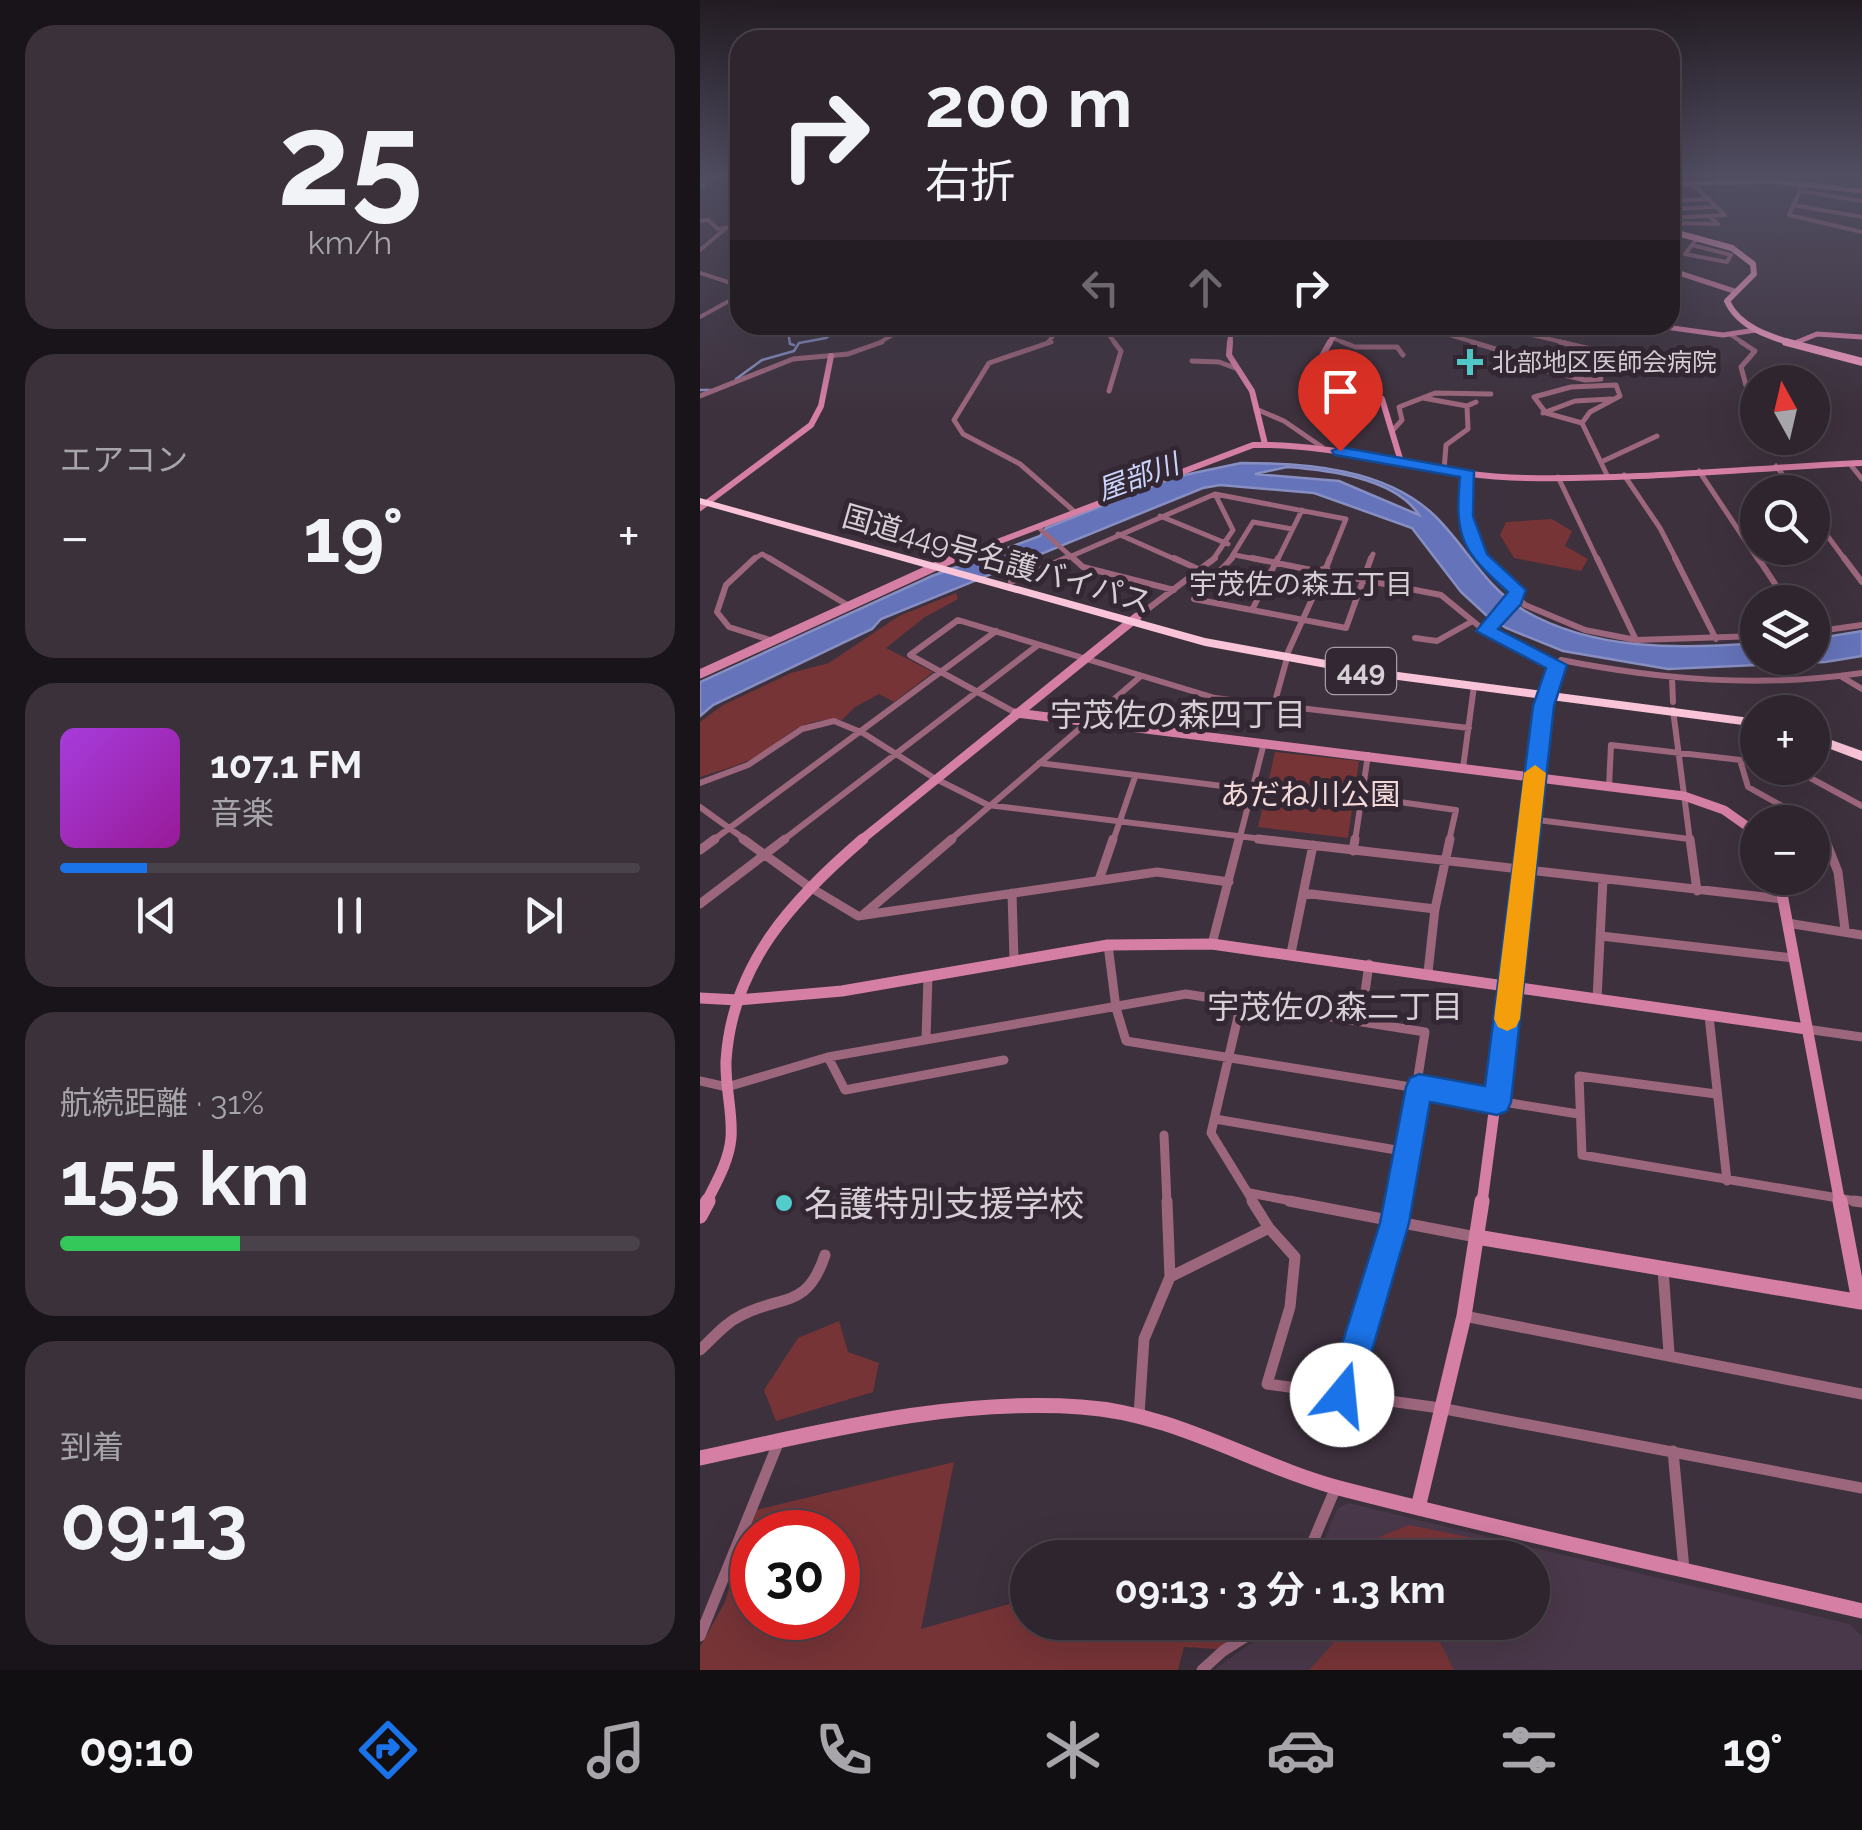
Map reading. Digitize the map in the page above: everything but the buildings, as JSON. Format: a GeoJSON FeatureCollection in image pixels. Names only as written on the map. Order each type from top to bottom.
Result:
{"type":"FeatureCollection","features":[{"type":"Feature","properties":{"kind":"highway","name":"国道449号名護バイパス"},"geometry":{"type":"LineString","coordinates":[[704,501],[1133,620],[1288,655],[1474,686],[1549,691]]}},
{"type":"Feature","properties":{"kind":"highway","name":"国道449号名護バイパス"},"geometry":{"type":"LineString","coordinates":[[990,580],[1011,582],[1133,620]]}},
{"type":"Feature","properties":{"kind":"highway","name":"国道449号名護バイパス"},"geometry":{"type":"LineString","coordinates":[[1288,655],[1740,713]]}},
{"type":"Feature","properties":{"kind":"highway","name":"国道449号名護バイパス"},"geometry":{"type":"LineString","coordinates":[[1673,706],[1740,719]]}},
{"type":"Feature","properties":{"kind":"highway"},"geometry":{"type":"LineString","coordinates":[[1830,739],[1862,748]]}},
{"type":"Feature","properties":{"kind":"highway"},"geometry":{"type":"LineString","coordinates":[[1830,742],[1862,756]]}},
{"type":"Feature","properties":{"kind":"main road"},"geometry":{"type":"LineString","coordinates":[[1738,253],[1753,264],[1754,274],[1727,300],[1728,310],[1756,330],[1862,362]]}},
{"type":"Feature","properties":{"kind":"street"},"geometry":{"type":"LineString","coordinates":[[1687,253],[1726,262],[1732,255],[1724,253]]}},
{"type":"Feature","properties":{"kind":"street"},"geometry":{"type":"LineString","coordinates":[[700,273],[730,283]]}},
{"type":"Feature","properties":{"kind":"street"},"geometry":{"type":"LineString","coordinates":[[1680,273],[1734,291]]}},
{"type":"Feature","properties":{"kind":"street"},"geometry":{"type":"LineString","coordinates":[[701,316],[730,300]]}},
{"type":"Feature","properties":{"kind":"street"},"geometry":{"type":"LineString","coordinates":[[1680,324],[1732,335],[1756,330]]}},
{"type":"Feature","properties":{"kind":"street"},"geometry":{"type":"LineString","coordinates":[[1795,343],[1817,334],[1862,338]]}},
{"type":"Feature","properties":{"kind":"street"},"geometry":{"type":"LineString","coordinates":[[700,396],[726,390],[738,380],[789,360],[867,348],[891,335]]}},
{"type":"Feature","properties":{"kind":"street"},"geometry":{"type":"LineString","coordinates":[[1055,335],[1050,342],[989,364],[954,420],[963,434],[1020,464],[1075,512]]}},
{"type":"Feature","properties":{"kind":"street"},"geometry":{"type":"LineString","coordinates":[[1108,335],[1122,351],[1109,390]]}},
{"type":"Feature","properties":{"kind":"street"},"geometry":{"type":"LineString","coordinates":[[1230,335],[1229,354],[1252,391],[1265,444]]}},
{"type":"Feature","properties":{"kind":"street"},"geometry":{"type":"LineString","coordinates":[[1334,335],[1306,383],[1308,391],[1377,396],[1387,410],[1402,465]]}},
{"type":"Feature","properties":{"kind":"street"},"geometry":{"type":"LineString","coordinates":[[1451,335],[1558,368],[1573,365],[1580,346]]}},
{"type":"Feature","properties":{"kind":"street"},"geometry":{"type":"LineString","coordinates":[[1532,335],[1621,356]]}},
{"type":"Feature","properties":{"kind":"street"},"geometry":{"type":"LineString","coordinates":[[1732,335],[1755,352],[1742,365]]}},
{"type":"Feature","properties":{"kind":"street"},"geometry":{"type":"LineString","coordinates":[[1332,338],[1355,347],[1397,346],[1402,355]]}},
{"type":"Feature","properties":{"kind":"street"},"geometry":{"type":"LineString","coordinates":[[704,501],[810,425],[821,406],[831,356]]}},
{"type":"Feature","properties":{"kind":"street"},"geometry":{"type":"LineString","coordinates":[[1192,362],[1218,362],[1238,370]]}},
{"type":"Feature","properties":{"kind":"street"},"geometry":{"type":"LineString","coordinates":[[1540,368],[1585,380],[1616,380],[1620,396],[1590,412],[1587,422],[1582,423],[1543,412],[1534,403],[1537,395],[1571,387],[1616,385]]}},
{"type":"Feature","properties":{"kind":"street"},"geometry":{"type":"LineString","coordinates":[[1393,430],[1402,420],[1399,407],[1435,393],[1491,394]]}},
{"type":"Feature","properties":{"kind":"street"},"geometry":{"type":"LineString","coordinates":[[1423,398],[1447,405],[1468,406],[1476,402]]}},
{"type":"Feature","properties":{"kind":"street"},"geometry":{"type":"LineString","coordinates":[[1543,412],[1575,401],[1612,400]]}},
{"type":"Feature","properties":{"kind":"street"},"geometry":{"type":"LineString","coordinates":[[1444,471],[1446,445],[1468,429],[1468,406]]}},
{"type":"Feature","properties":{"kind":"street"},"geometry":{"type":"LineString","coordinates":[[1256,409],[1284,421],[1322,447]]}},
{"type":"Feature","properties":{"kind":"street"},"geometry":{"type":"LineString","coordinates":[[1582,423],[1606,475]]}},
{"type":"Feature","properties":{"kind":"street"},"geometry":{"type":"LineString","coordinates":[[1600,462],[1657,436]]}},
{"type":"Feature","properties":{"kind":"street"},"geometry":{"type":"LineString","coordinates":[[700,674],[942,566],[1041,531],[1075,512],[1221,454],[1265,444],[1322,447],[1402,465],[1469,474],[1558,477],[1862,463]]}},
{"type":"Feature","properties":{"kind":"street"},"geometry":{"type":"LineString","coordinates":[[1850,464],[1862,479]]}},
{"type":"Feature","properties":{"kind":"street"},"geometry":{"type":"LineString","coordinates":[[1776,466],[1783,475]]}},
{"type":"Feature","properties":{"kind":"street"},"geometry":{"type":"LineString","coordinates":[[1700,471],[1775,585]]}},
{"type":"Feature","properties":{"kind":"street"},"geometry":{"type":"LineString","coordinates":[[1469,474],[1464,516],[1478,556],[1512,584],[1515,598],[1585,630],[1636,640],[1740,637]]}},
{"type":"Feature","properties":{"kind":"street"},"geometry":{"type":"LineString","coordinates":[[1624,475],[1660,528],[1716,638]]}},
{"type":"Feature","properties":{"kind":"street"},"geometry":{"type":"LineString","coordinates":[[1558,477],[1636,640]]}},
{"type":"Feature","properties":{"kind":"street"},"geometry":{"type":"LineString","coordinates":[[700,1216],[722,1172],[731,1139],[726,1037],[764,944],[808,886],[934,778],[1228,544],[1233,530],[1215,494]]}},
{"type":"Feature","properties":{"kind":"street"},"geometry":{"type":"LineString","coordinates":[[1011,582],[1215,494],[1232,502],[1253,500],[1346,519],[1326,568],[1319,574],[1288,655],[1274,705]]}},
{"type":"Feature","properties":{"kind":"street"},"geometry":{"type":"LineString","coordinates":[[1252,610],[1302,510]]}},
{"type":"Feature","properties":{"kind":"street"},"geometry":{"type":"LineString","coordinates":[[1160,516],[1228,544]]}},
{"type":"Feature","properties":{"kind":"street"},"geometry":{"type":"LineString","coordinates":[[1292,529],[1254,522],[1235,555],[1194,599],[1346,628],[1374,554]]}},
{"type":"Feature","properties":{"kind":"street"},"geometry":{"type":"LineString","coordinates":[[1041,531],[1083,567],[1174,590]]}},
{"type":"Feature","properties":{"kind":"street"},"geometry":{"type":"LineString","coordinates":[[1118,534],[1200,570]]}},
{"type":"Feature","properties":{"kind":"street"},"geometry":{"type":"LineString","coordinates":[[1830,539],[1862,582]]}},
{"type":"Feature","properties":{"kind":"street"},"geometry":{"type":"LineString","coordinates":[[772,641],[729,627],[716,612],[720,595],[736,573],[762,554],[849,606]]}},
{"type":"Feature","properties":{"kind":"street"},"geometry":{"type":"LineString","coordinates":[[1235,555],[1441,595],[1485,631],[1557,665]]}},
{"type":"Feature","properties":{"kind":"street"},"geometry":{"type":"LineString","coordinates":[[1326,568],[1334,574]]}},
{"type":"Feature","properties":{"kind":"street"},"geometry":{"type":"LineString","coordinates":[[1485,631],[1515,598]]}},
{"type":"Feature","properties":{"kind":"street"},"geometry":{"type":"LineString","coordinates":[[1470,728],[1216,698],[958,620],[910,655],[1016,714],[1684,796],[1710,802],[1740,819]]}},
{"type":"Feature","properties":{"kind":"street"},"geometry":{"type":"LineString","coordinates":[[1415,638],[1437,641],[1471,622]]}},
{"type":"Feature","properties":{"kind":"street"},"geometry":{"type":"LineString","coordinates":[[1830,629],[1862,624]]}},
{"type":"Feature","properties":{"kind":"street"},"geometry":{"type":"LineString","coordinates":[[700,850],[996,631]]}},
{"type":"Feature","properties":{"kind":"street"},"geometry":{"type":"LineString","coordinates":[[700,904],[1038,644]]}},
{"type":"Feature","properties":{"kind":"street"},"geometry":{"type":"LineString","coordinates":[[1418,1508],[1464,1316],[1478,1237],[1526,872],[1534,778],[1557,665],[1562,660],[1610,671],[1672,678],[1842,677],[1862,673]]}},
{"type":"Feature","properties":{"kind":"street"},"geometry":{"type":"LineString","coordinates":[[863,915],[1141,676]]}},
{"type":"Feature","properties":{"kind":"street"},"geometry":{"type":"LineString","coordinates":[[1842,677],[1862,689]]}},
{"type":"Feature","properties":{"kind":"street"},"geometry":{"type":"LineString","coordinates":[[1672,678],[1697,891]]}},
{"type":"Feature","properties":{"kind":"street"},"geometry":{"type":"LineString","coordinates":[[1463,768],[1474,686]]}},
{"type":"Feature","properties":{"kind":"street"},"geometry":{"type":"LineString","coordinates":[[700,783],[748,765],[812,725],[834,722],[863,732],[934,778],[988,805],[1526,872],[1782,899]]}},
{"type":"Feature","properties":{"kind":"street"},"geometry":{"type":"LineString","coordinates":[[1212,944],[1264,743]]}},
{"type":"Feature","properties":{"kind":"street"},"geometry":{"type":"LineString","coordinates":[[1609,787],[1611,745],[1740,760]]}},
{"type":"Feature","properties":{"kind":"street"},"geometry":{"type":"LineString","coordinates":[[1353,850],[1368,755]]}},
{"type":"Feature","properties":{"kind":"street"},"geometry":{"type":"LineString","coordinates":[[1039,763],[1254,790]]}},
{"type":"Feature","properties":{"kind":"street"},"geometry":{"type":"LineString","coordinates":[[1100,877],[1135,777]]}},
{"type":"Feature","properties":{"kind":"street"},"geometry":{"type":"LineString","coordinates":[[1747,785],[1801,814],[1826,840],[1840,876],[1845,930]]}},
{"type":"Feature","properties":{"kind":"street"},"geometry":{"type":"LineString","coordinates":[[1830,785],[1862,806]]}},
{"type":"Feature","properties":{"kind":"street"},"geometry":{"type":"LineString","coordinates":[[1364,797],[1456,810],[1435,909],[1428,972]]}},
{"type":"Feature","properties":{"kind":"street"},"geometry":{"type":"LineString","coordinates":[[700,807],[808,886],[858,916],[1100,877],[1157,872],[1230,882]]}},
{"type":"Feature","properties":{"kind":"street"},"geometry":{"type":"LineString","coordinates":[[1530,819],[1689,838]]}},
{"type":"Feature","properties":{"kind":"street"},"geometry":{"type":"LineString","coordinates":[[1291,953],[1314,844]]}},
{"type":"Feature","properties":{"kind":"street"},"geometry":{"type":"LineString","coordinates":[[1598,999],[1602,879]]}},
{"type":"Feature","properties":{"kind":"street"},"geometry":{"type":"LineString","coordinates":[[1012,893],[1014,960]]}},
{"type":"Feature","properties":{"kind":"street"},"geometry":{"type":"LineString","coordinates":[[1304,893],[1435,909]]}},
{"type":"Feature","properties":{"kind":"street"},"geometry":{"type":"LineString","coordinates":[[1250,1192],[1394,1223],[1861,1306],[1781,895]]}},
{"type":"Feature","properties":{"kind":"street"},"geometry":{"type":"LineString","coordinates":[[1787,923],[1862,935]]}},
{"type":"Feature","properties":{"kind":"street"},"geometry":{"type":"LineString","coordinates":[[1601,936],[1793,958]]}},
{"type":"Feature","properties":{"kind":"street"},"geometry":{"type":"LineString","coordinates":[[700,998],[738,1000],[842,991],[1108,945],[1212,944],[1862,1037]]}},
{"type":"Feature","properties":{"kind":"street"},"geometry":{"type":"LineString","coordinates":[[1108,945],[1116,1008],[1126,1041],[1578,1114]]}},
{"type":"Feature","properties":{"kind":"street"},"geometry":{"type":"LineString","coordinates":[[1362,1020],[1370,964]]}},
{"type":"Feature","properties":{"kind":"street"},"geometry":{"type":"LineString","coordinates":[[926,1039],[928,977]]}},
{"type":"Feature","properties":{"kind":"street"},"geometry":{"type":"LineString","coordinates":[[700,1081],[727,1087],[828,1057],[1186,994],[1425,1032],[1394,1223],[1342,1395]]}},
{"type":"Feature","properties":{"kind":"street"},"geometry":{"type":"LineString","coordinates":[[1241,1004],[1211,1133],[1269,1228],[1295,1258],[1290,1306],[1268,1384],[1440,1408],[1862,1488]]}},
{"type":"Feature","properties":{"kind":"street"},"geometry":{"type":"LineString","coordinates":[[1709,1016],[1727,1181]]}},
{"type":"Feature","properties":{"kind":"street"},"geometry":{"type":"LineString","coordinates":[[828,1057],[845,1090],[1004,1060]]}},
{"type":"Feature","properties":{"kind":"street"},"geometry":{"type":"LineString","coordinates":[[1716,1094],[1579,1076],[1582,1155],[1862,1202]]}},
{"type":"Feature","properties":{"kind":"street"},"geometry":{"type":"LineString","coordinates":[[1215,1119],[1408,1152]]}},
{"type":"Feature","properties":{"kind":"street"},"geometry":{"type":"LineString","coordinates":[[1138,1415],[1144,1339],[1170,1278],[1164,1135]]}},
{"type":"Feature","properties":{"kind":"street"},"geometry":{"type":"LineString","coordinates":[[1170,1278],[1269,1228]]}},
{"type":"Feature","properties":{"kind":"street"},"geometry":{"type":"LineString","coordinates":[[700,1350],[741,1315],[796,1300],[809,1291],[819,1278],[825,1255]]}},
{"type":"Feature","properties":{"kind":"street"},"geometry":{"type":"LineString","coordinates":[[1663,1269],[1669,1353]]}},
{"type":"Feature","properties":{"kind":"street"},"geometry":{"type":"LineString","coordinates":[[1464,1316],[1669,1353],[1862,1394]]}},
{"type":"Feature","properties":{"kind":"street"},"geometry":{"type":"LineString","coordinates":[[700,1458],[1002,1405],[1086,1406],[1138,1415],[1336,1486],[1418,1508],[1862,1612]]}},
{"type":"Feature","properties":{"kind":"street"},"geometry":{"type":"LineString","coordinates":[[700,1636],[780,1441]]}},
{"type":"Feature","properties":{"kind":"street"},"geometry":{"type":"LineString","coordinates":[[1674,1451],[1684,1569]]}},
{"type":"Feature","properties":{"kind":"street"},"geometry":{"type":"LineString","coordinates":[[1314,1540],[1336,1486]]}},
{"type":"Feature","properties":{"kind":"street"},"geometry":{"type":"LineString","coordinates":[[1202,1670],[1239,1640]]}},
{"type":"Feature","properties":{"kind":"shaded area"},"geometry":{"type":"Polygon","coordinates":[[[1348,1503],[1501,1540],[1324,1540],[1337,1509],[1348,1503]]]}},
{"type":"Feature","properties":{"kind":"shaded area"},"geometry":{"type":"Polygon","coordinates":[[[1550,1552],[1849,1624],[1862,1636],[1862,1670],[1214,1670],[1259,1640],[1550,1640],[1550,1552]]]}},
{"type":"Feature","properties":{"kind":"green space"},"geometry":{"type":"Polygon","coordinates":[[[1552,519],[1572,531],[1565,546],[1588,559],[1581,571],[1514,558],[1500,535],[1506,522],[1552,519]]]}},
{"type":"Feature","properties":{"kind":"green space"},"geometry":{"type":"Polygon","coordinates":[[[956,593],[958,599],[925,617],[886,648],[933,672],[894,702],[879,694],[855,707],[842,720],[812,722],[747,761],[700,777],[700,722],[723,705],[791,673],[829,663],[899,616],[956,593]]]}},
{"type":"Feature","properties":{"kind":"green space","name":"あだね川公園"},"geometry":{"type":"Polygon","coordinates":[[[1275,752],[1359,761],[1348,838],[1258,827],[1275,752]]]}},
{"type":"Feature","properties":{"kind":"green space"},"geometry":{"type":"Polygon","coordinates":[[[839,1321],[848,1352],[879,1363],[873,1392],[776,1421],[764,1390],[798,1338],[839,1321]]]}},
{"type":"Feature","properties":{"kind":"green space"},"geometry":{"type":"Polygon","coordinates":[[[954,1462],[921,1629],[1010,1604],[1010,1640],[1238,1640],[1232,1650],[1184,1647],[1178,1670],[700,1670],[700,1647],[730,1585],[730,1640],[860,1640],[860,1510],[756,1510],[954,1462]]]}},
{"type":"Feature","properties":{"kind":"green space"},"geometry":{"type":"Polygon","coordinates":[[[1409,1525],[1483,1540],[1372,1540],[1409,1525]]]}},
{"type":"Feature","properties":{"kind":"green space"},"geometry":{"type":"Polygon","coordinates":[[[1333,1640],[1439,1640],[1454,1670],[1309,1670],[1333,1640]]]}},
{"type":"Feature","properties":{"kind":"water"},"geometry":{"type":"Polygon","coordinates":[[[1241,463],[1318,467],[1344,472],[1370,478],[1416,501],[1436,517],[1488,579],[1525,611],[1580,634],[1609,640],[1668,646],[1740,644],[1740,666],[1668,669],[1563,651],[1506,628],[1486,615],[1461,592],[1412,528],[1314,493],[1220,485],[1203,488],[881,619],[872,629],[713,705],[700,716],[700,682],[932,576],[1040,536],[1046,528],[1175,477],[1241,463]],[[1287,467],[1255,474],[1339,481],[1419,515],[1394,492],[1340,474],[1287,467]]]}},
{"type":"Feature","properties":{"kind":"water"},"geometry":{"type":"Polygon","coordinates":[[[1862,631],[1862,656],[1830,661],[1830,636],[1862,631]]]}},
{"type":"Feature","properties":{"kind":"waterway"},"geometry":{"type":"LineString","coordinates":[[789,335],[790,344],[794,345]]}},
{"type":"Feature","properties":{"kind":"waterway"},"geometry":{"type":"LineString","coordinates":[[736,379],[762,360],[794,351],[799,343],[831,335]]}},
{"type":"Feature","properties":{"kind":"waterway"},"geometry":{"type":"LineString","coordinates":[[700,390],[711,390]]}},
{"type":"Feature","properties":{"kind":"slow traffic"},"geometry":{"type":"LineString","coordinates":[[1507,1019],[1535,773]]}},
{"type":"Feature","properties":{"kind":"place","name":"北部地区医師会病院"},"geometry":{"type":"Point","coordinates":[1470,362]}},
{"type":"Feature","properties":{"kind":"place","name":"名護特別支援学校"},"geometry":{"type":"Point","coordinates":[784,1203]}},
{"type":"Feature","properties":{"kind":"district","name":"宇茂佐の森五丁目"},"geometry":{"type":"Point","coordinates":[1301,584]}},
{"type":"Feature","properties":{"kind":"district","name":"宇茂佐の森四丁目"},"geometry":{"type":"Point","coordinates":[1178,714]}},
{"type":"Feature","properties":{"kind":"district","name":"宇茂佐の森二丁目"},"geometry":{"type":"Point","coordinates":[1335,1006]}},
{"type":"Feature","properties":{"kind":"route"},"geometry":{"type":"LineString","coordinates":[[1340,451],[1469,474],[1464,516],[1478,556],[1517,590],[1514,600],[1485,631],[1557,665],[1544,706],[1497,1102],[1419,1087],[1394,1223],[1342,1395]]}},
{"type":"Feature","properties":{"kind":"water label","name":"屋部川"},"geometry":{"type":"Point","coordinates":[1138,477]}}]}
